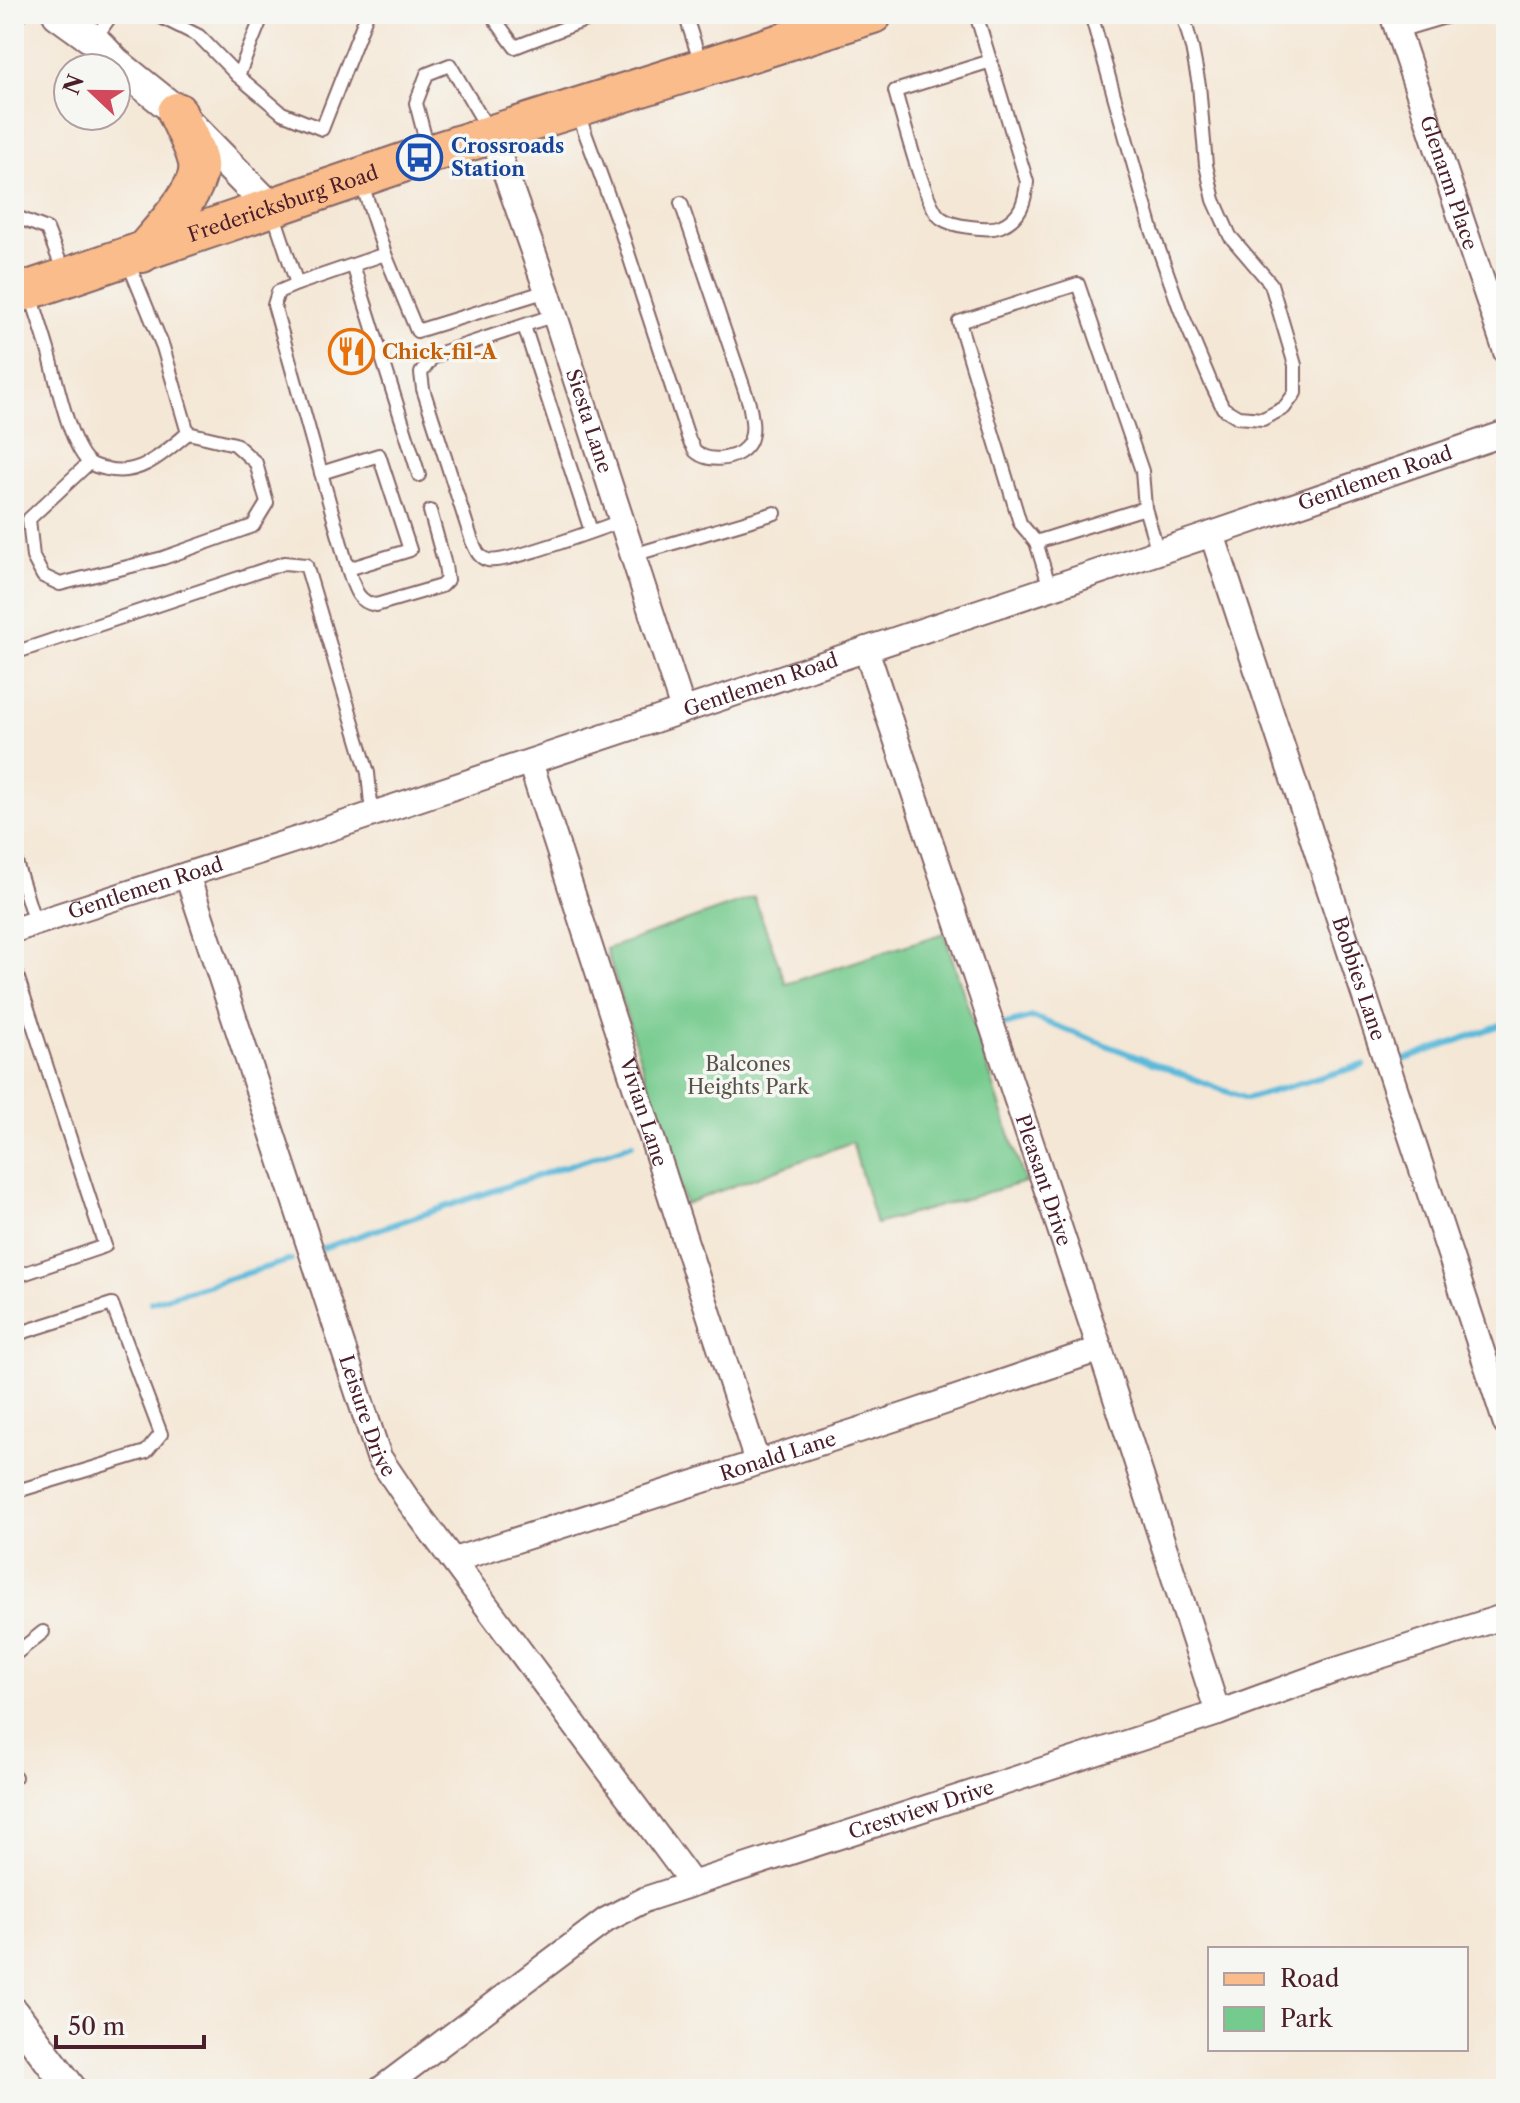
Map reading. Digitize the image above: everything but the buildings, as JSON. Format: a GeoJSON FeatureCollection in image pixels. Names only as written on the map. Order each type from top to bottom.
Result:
{"type":"FeatureCollection","features":[{"type":"Feature","properties":{"kind":"main road","name":"Fredericksburg Road"},"geometry":{"type":"LineString","coordinates":[[22,293],[429,154],[873,14]]}},
{"type":"Feature","properties":{"kind":"main road"},"geometry":{"type":"LineString","coordinates":[[134,255],[187,197],[198,173],[198,163],[177,112]]}},
{"type":"Feature","properties":{"kind":"street"},"geometry":{"type":"LineString","coordinates":[[58,14],[94,40],[116,63],[177,112],[272,209]]}},
{"type":"Feature","properties":{"kind":"street","name":"Glenarm Place"},"geometry":{"type":"LineString","coordinates":[[1395,22],[1506,352]]}},
{"type":"Feature","properties":{"kind":"street","name":"Siesta Lane"},"geometry":{"type":"LineString","coordinates":[[492,135],[555,315],[683,710]]}},
{"type":"Feature","properties":{"kind":"street","name":"Gentlemen Road"},"geometry":{"type":"LineString","coordinates":[[25,926],[530,762],[1506,433]]}},
{"type":"Feature","properties":{"kind":"street","name":"Bobbies Lane"},"geometry":{"type":"LineString","coordinates":[[1212,534],[1506,1424]]}},
{"type":"Feature","properties":{"kind":"street","name":"Pleasant Drive"},"geometry":{"type":"LineString","coordinates":[[866,649],[1218,1713]]}},
{"type":"Feature","properties":{"kind":"street","name":"Vivian Lane"},"geometry":{"type":"LineString","coordinates":[[530,762],[757,1462]]}},
{"type":"Feature","properties":{"kind":"street","name":"Leisure Drive"},"geometry":{"type":"LineString","coordinates":[[187,875],[379,1457],[692,1883]]}},
{"type":"Feature","properties":{"kind":"street","name":"Ronald Lane"},"geometry":{"type":"LineString","coordinates":[[454,1560],[1100,1349]]}},
{"type":"Feature","properties":{"kind":"street","name":"Crestview Drive"},"geometry":{"type":"LineString","coordinates":[[381,2089],[606,1920],[646,1899],[1506,1616]]}},
{"type":"Feature","properties":{"kind":"street"},"geometry":{"type":"LineString","coordinates":[[14,2013],[71,2089]]}},
{"type":"Feature","properties":{"kind":"lane"},"geometry":{"type":"LineString","coordinates":[[14,21],[21,14]]}},
{"type":"Feature","properties":{"kind":"lane"},"geometry":{"type":"LineString","coordinates":[[94,40],[112,14]]}},
{"type":"Feature","properties":{"kind":"lane"},"geometry":{"type":"LineString","coordinates":[[120,14],[159,16],[199,36],[238,76],[282,113],[322,129],[367,14]]}},
{"type":"Feature","properties":{"kind":"lane"},"geometry":{"type":"LineString","coordinates":[[238,76],[263,14]]}},
{"type":"Feature","properties":{"kind":"lane"},"geometry":{"type":"LineString","coordinates":[[491,14],[515,47],[601,14]]}},
{"type":"Feature","properties":{"kind":"lane"},"geometry":{"type":"LineString","coordinates":[[685,14],[703,68]]}},
{"type":"Feature","properties":{"kind":"lane"},"geometry":{"type":"LineString","coordinates":[[976,14],[991,61],[1027,182],[1025,202],[1014,218],[998,228],[975,228],[940,218],[928,201],[895,91],[991,61]]}},
{"type":"Feature","properties":{"kind":"lane"},"geometry":{"type":"LineString","coordinates":[[1091,14],[1152,230],[1211,383],[1223,408],[1238,417],[1263,419],[1284,408],[1295,393],[1295,365],[1271,284],[1230,236],[1214,200],[1206,165],[1199,85],[1183,14]]}},
{"type":"Feature","properties":{"kind":"lane"},"geometry":{"type":"LineString","coordinates":[[1347,14],[1357,14]]}},
{"type":"Feature","properties":{"kind":"lane"},"geometry":{"type":"LineString","coordinates":[[1395,22],[1450,15]]}},
{"type":"Feature","properties":{"kind":"lane"},"geometry":{"type":"LineString","coordinates":[[429,154],[416,103],[427,74],[450,65],[492,135]]}},
{"type":"Feature","properties":{"kind":"lane"},"geometry":{"type":"LineString","coordinates":[[576,108],[619,225],[689,440],[703,456],[719,459],[735,456],[748,445],[752,436],[750,413],[681,203]]}},
{"type":"Feature","properties":{"kind":"lane"},"geometry":{"type":"LineString","coordinates":[[360,178],[385,254],[417,331],[547,291]]}},
{"type":"Feature","properties":{"kind":"lane"},"geometry":{"type":"LineString","coordinates":[[272,209],[297,284]]}},
{"type":"Feature","properties":{"kind":"lane"},"geometry":{"type":"LineString","coordinates":[[15,218],[47,229],[66,278]]}},
{"type":"Feature","properties":{"kind":"lane"},"geometry":{"type":"LineString","coordinates":[[385,254],[278,292],[274,305],[358,597],[376,605],[441,586],[447,580],[434,528],[425,513]]}},
{"type":"Feature","properties":{"kind":"lane"},"geometry":{"type":"LineString","coordinates":[[134,255],[188,433]]}},
{"type":"Feature","properties":{"kind":"lane"},"geometry":{"type":"LineString","coordinates":[[353,265],[414,457],[414,476]]}},
{"type":"Feature","properties":{"kind":"lane"},"geometry":{"type":"LineString","coordinates":[[1050,588],[1036,542],[1020,523],[959,322],[1078,284],[1142,471],[1145,508],[1158,552]]}},
{"type":"Feature","properties":{"kind":"lane"},"geometry":{"type":"LineString","coordinates":[[22,293],[64,412],[89,463],[120,472],[139,468],[162,455],[188,433]]}},
{"type":"Feature","properties":{"kind":"lane"},"geometry":{"type":"LineString","coordinates":[[555,315],[444,352],[431,359],[421,373],[423,389],[472,541],[483,558],[496,561],[622,521]]}},
{"type":"Feature","properties":{"kind":"lane"},"geometry":{"type":"LineString","coordinates":[[524,326],[591,531]]}},
{"type":"Feature","properties":{"kind":"lane"},"geometry":{"type":"LineString","coordinates":[[89,463],[29,519],[33,557],[43,576],[60,584],[163,558],[253,526],[267,503],[256,463],[235,444],[188,433]]}},
{"type":"Feature","properties":{"kind":"lane"},"geometry":{"type":"LineString","coordinates":[[321,473],[379,455],[410,550],[348,569]]}},
{"type":"Feature","properties":{"kind":"lane"},"geometry":{"type":"LineString","coordinates":[[1036,542],[1145,508]]}},
{"type":"Feature","properties":{"kind":"lane"},"geometry":{"type":"LineString","coordinates":[[633,555],[775,513]]}},
{"type":"Feature","properties":{"kind":"lane"},"geometry":{"type":"LineString","coordinates":[[14,653],[284,563],[306,565],[368,773],[372,814]]}},
{"type":"Feature","properties":{"kind":"lane"},"geometry":{"type":"LineString","coordinates":[[14,856],[25,926]]}},
{"type":"Feature","properties":{"kind":"lane"},"geometry":{"type":"LineString","coordinates":[[14,966],[105,1246],[14,1277]]}},
{"type":"Feature","properties":{"kind":"lane"},"geometry":{"type":"LineString","coordinates":[[14,1335],[112,1304],[161,1434],[146,1452],[14,1492]]}},
{"type":"Feature","properties":{"kind":"lane"},"geometry":{"type":"LineString","coordinates":[[14,1655],[43,1632]]}},
{"type":"Feature","properties":{"kind":"green space","name":"Balcones Heights Park"},"geometry":{"type":"Polygon","coordinates":[[[754,897],[786,984],[944,933],[1025,1182],[876,1224],[852,1142],[685,1204],[606,949],[754,897]]]}},
{"type":"Feature","properties":{"kind":"waterway"},"geometry":{"type":"LineString","coordinates":[[1003,1025],[1033,1017],[1246,1099],[1363,1065]]}},
{"type":"Feature","properties":{"kind":"waterway"},"geometry":{"type":"LineString","coordinates":[[1401,1061],[1506,1023]]}},
{"type":"Feature","properties":{"kind":"waterway"},"geometry":{"type":"LineString","coordinates":[[323,1248],[632,1144]]}},
{"type":"Feature","properties":{"kind":"waterway"},"geometry":{"type":"LineString","coordinates":[[151,1302],[291,1260]]}},
{"type":"Feature","properties":{"kind":"place","name":"Crossroads Station"},"geometry":{"type":"Point","coordinates":[420,157]}},
{"type":"Feature","properties":{"kind":"place","name":"Chick-fil-A"},"geometry":{"type":"Point","coordinates":[351,352]}}]}
